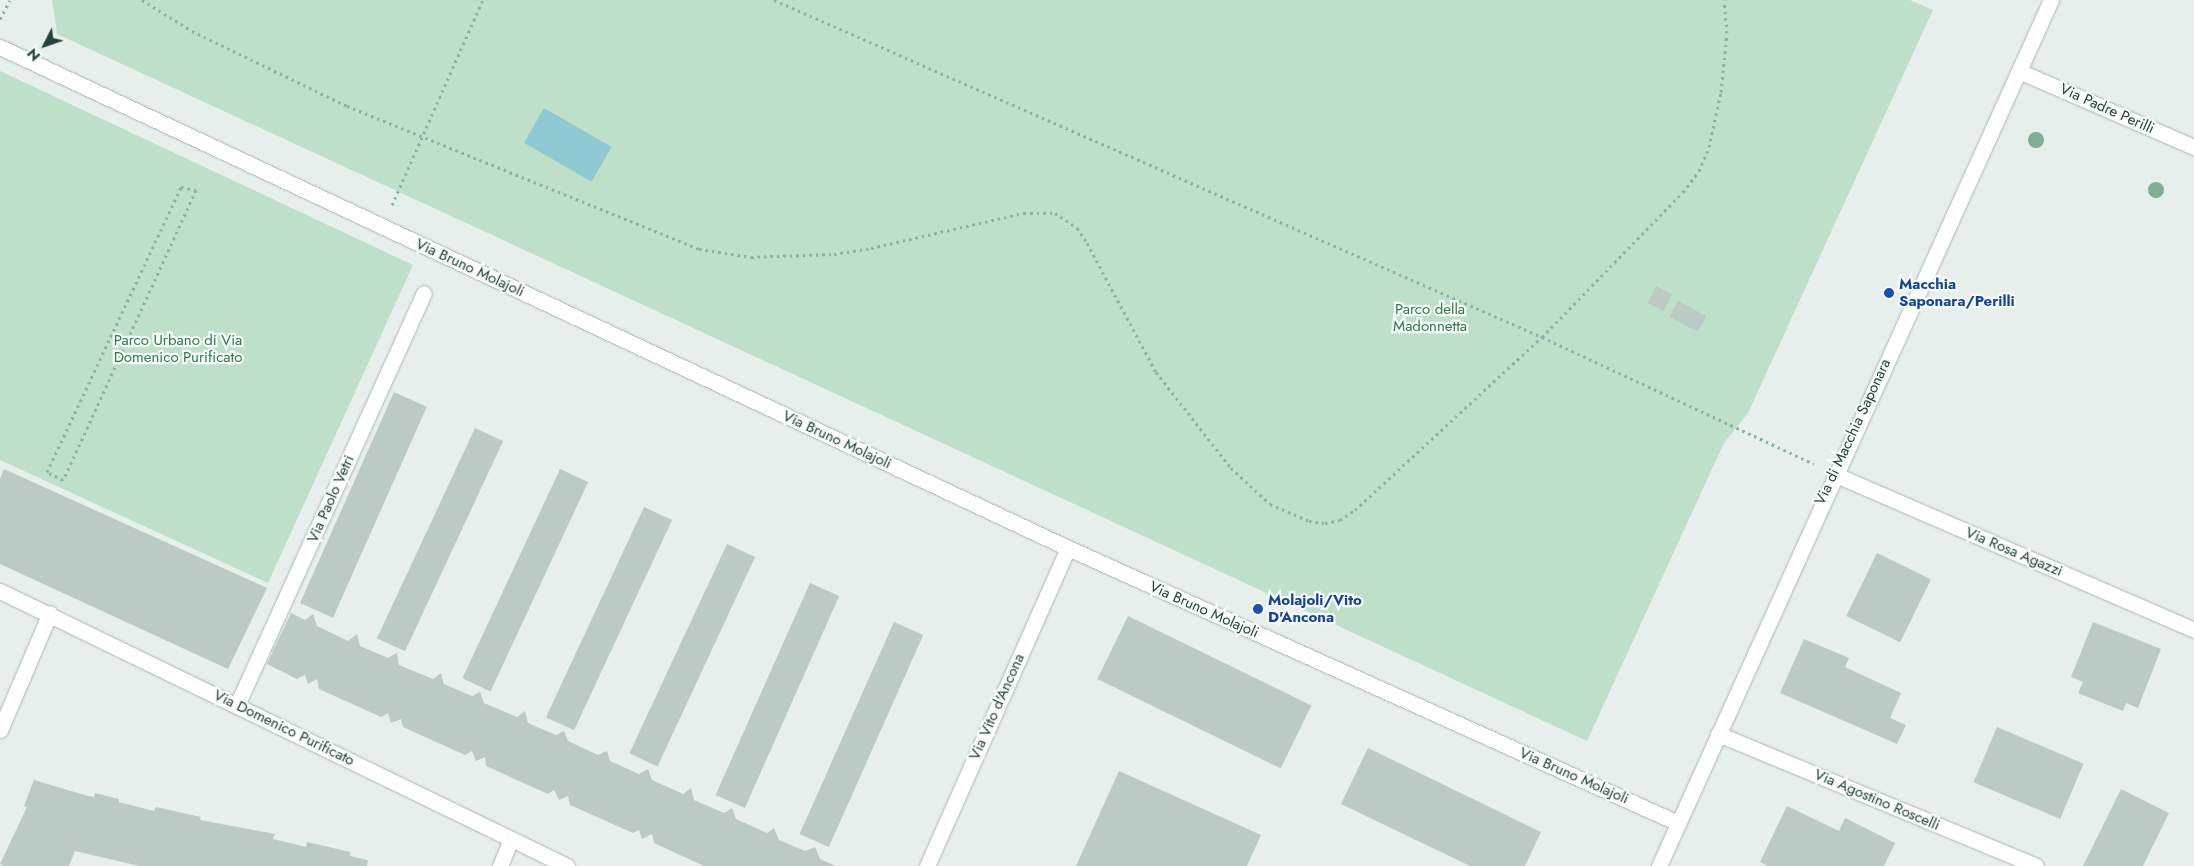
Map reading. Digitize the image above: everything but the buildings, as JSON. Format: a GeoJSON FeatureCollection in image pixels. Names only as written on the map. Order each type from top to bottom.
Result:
{"type":"FeatureCollection","features":[{"type":"Feature","properties":{"kind":"street","name":"Via di Macchia Saponara"},"geometry":{"type":"LineString","coordinates":[[1659,866],[1834,474],[2051,0]]}},
{"type":"Feature","properties":{"kind":"street","name":"Via Bruno Molajoli"},"geometry":{"type":"LineString","coordinates":[[0,47],[1068,548],[1678,823]]}},
{"type":"Feature","properties":{"kind":"street","name":"Via Padre Perilli"},"geometry":{"type":"LineString","coordinates":[[2020,71],[2194,146]]}},
{"type":"Feature","properties":{"kind":"street","name":"Via Paolo Vetri"},"geometry":{"type":"LineString","coordinates":[[237,705],[424,293]]}},
{"type":"Feature","properties":{"kind":"street","name":"Via Rosa Agazzi"},"geometry":{"type":"LineString","coordinates":[[1834,474],[2194,630]]}},
{"type":"Feature","properties":{"kind":"street","name":"Via Vito d'Ancona"},"geometry":{"type":"LineString","coordinates":[[927,866],[1068,548]]}},
{"type":"Feature","properties":{"kind":"street","name":"Via Domenico Purificato"},"geometry":{"type":"LineString","coordinates":[[0,590],[567,866]]}},
{"type":"Feature","properties":{"kind":"street"},"geometry":{"type":"LineString","coordinates":[[0,730],[50,613]]}},
{"type":"Feature","properties":{"kind":"street","name":"Via Agostino Roscelli"},"geometry":{"type":"LineString","coordinates":[[1718,734],[2036,866]]}},
{"type":"Feature","properties":{"kind":"street"},"geometry":{"type":"LineString","coordinates":[[500,866],[511,840]]}},
{"type":"Feature","properties":{"kind":"path"},"geometry":{"type":"LineString","coordinates":[[0,19],[10,0]]}},
{"type":"Feature","properties":{"kind":"path"},"geometry":{"type":"LineString","coordinates":[[142,0],[192,31],[347,106],[676,243],[751,258],[788,258],[871,248],[1024,213],[1055,213],[1076,228],[1087,242],[1156,372],[1208,441],[1263,498],[1309,521],[1325,523],[1340,520],[1356,510],[1542,337],[1683,192],[1699,171],[1709,147],[1721,92],[1727,33],[1724,0]]}},
{"type":"Feature","properties":{"kind":"path"},"geometry":{"type":"LineString","coordinates":[[383,226],[483,0]]}},
{"type":"Feature","properties":{"kind":"path"},"geometry":{"type":"LineString","coordinates":[[774,0],[1542,337],[1834,474]]}},
{"type":"Feature","properties":{"kind":"path"},"geometry":{"type":"LineString","coordinates":[[181,187],[196,190],[192,199],[63,480],[47,472],[181,187]]}},
{"type":"Feature","properties":{"kind":"green space","name":"Parco della Madonnetta"},"geometry":{"type":"Polygon","coordinates":[[[52,0],[1910,0],[1933,10],[1748,413],[1724,443],[1587,741],[57,34],[52,0]]]}},
{"type":"Feature","properties":{"kind":"green space","name":"Parco Urbano di Via Domenico Purificato"},"geometry":{"type":"Polygon","coordinates":[[[0,71],[413,265],[268,583],[0,460],[0,71]]]}},
{"type":"Feature","properties":{"kind":"water"},"geometry":{"type":"Polygon","coordinates":[[[544,108],[612,147],[592,182],[524,143],[544,108]]]}},
{"type":"Feature","properties":{"kind":"place","name":"Macchia Saponara/Perilli"},"geometry":{"type":"Point","coordinates":[1889,293]}},
{"type":"Feature","properties":{"kind":"place","name":"Molajoli/Vito D'Ancona"},"geometry":{"type":"Point","coordinates":[1258,609]}}]}
